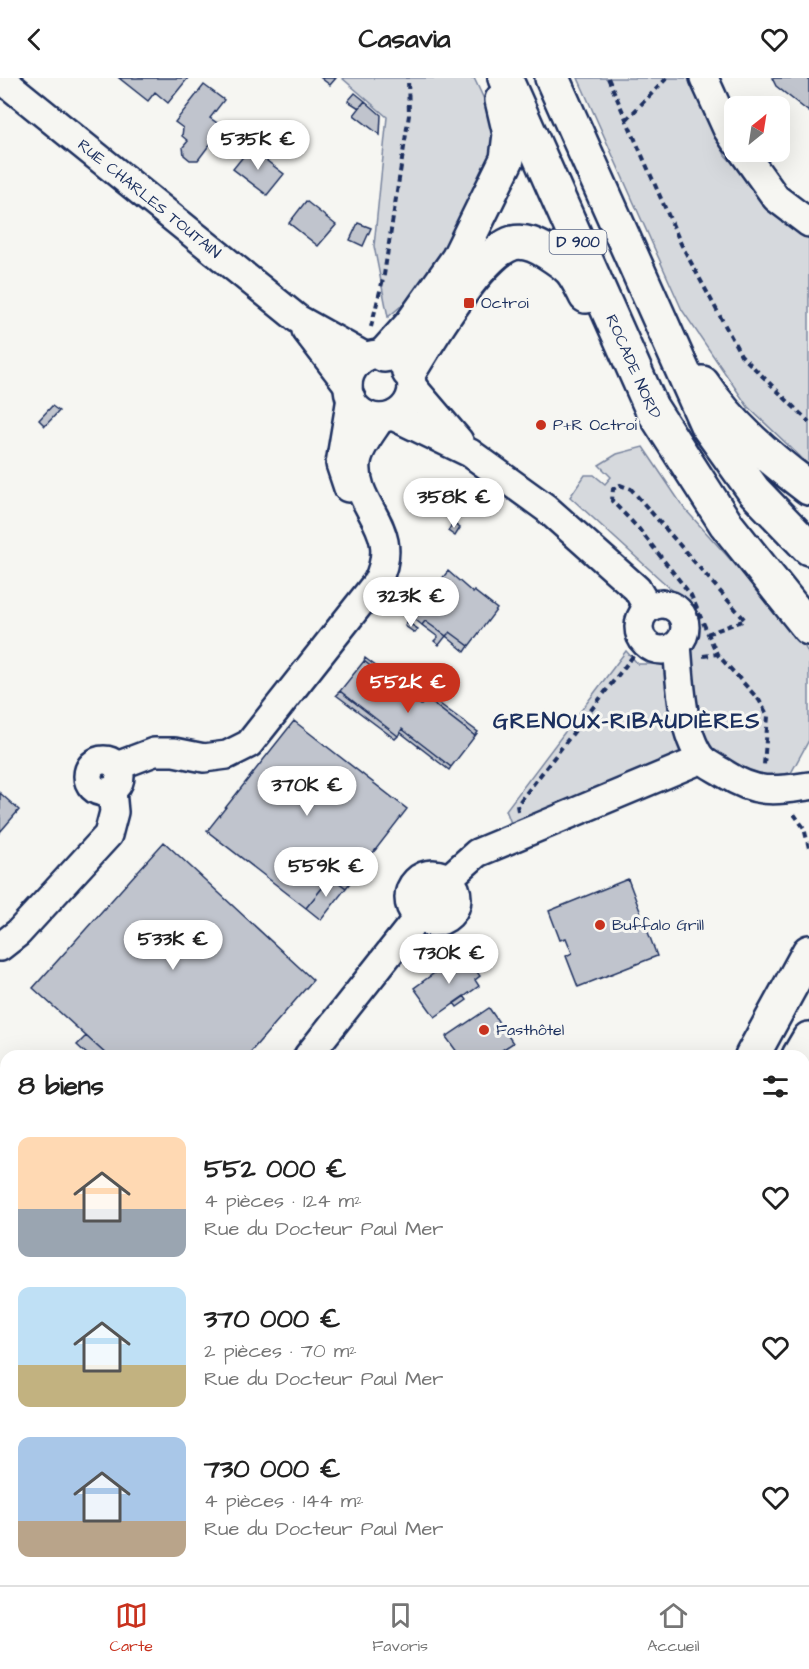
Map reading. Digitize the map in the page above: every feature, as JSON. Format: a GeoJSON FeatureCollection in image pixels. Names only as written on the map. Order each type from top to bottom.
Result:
{"type":"FeatureCollection","features":[{"type":"Feature","properties":{"kind":"main road"},"geometry":{"type":"LineString","coordinates":[[393,368],[411,325],[458,259],[507,159],[510,134],[497,78]]}},
{"type":"Feature","properties":{"kind":"main road","name":"ROCADE NORD"},"geometry":{"type":"LineString","coordinates":[[506,78],[651,407],[726,525],[809,628]]}},
{"type":"Feature","properties":{"kind":"main road","name":"D 900"},"geometry":{"type":"LineString","coordinates":[[552,78],[657,316],[713,400],[765,455],[809,489]]}},
{"type":"Feature","properties":{"kind":"main road"},"geometry":{"type":"LineString","coordinates":[[393,368],[428,339],[495,252],[514,243],[535,244],[573,268],[613,354],[651,407]]}},
{"type":"Feature","properties":{"kind":"main road"},"geometry":{"type":"LineString","coordinates":[[657,316],[706,425],[754,491],[809,548]]}},
{"type":"Feature","properties":{"kind":"main road"},"geometry":{"type":"LineString","coordinates":[[755,1050],[809,952]]}},
{"type":"Feature","properties":{"kind":"street","name":"RUE CHARLES TOUTAIN"},"geometry":{"type":"LineString","coordinates":[[0,78],[298,319],[393,368],[470,453],[546,508],[637,589],[648,608]]}},
{"type":"Feature","properties":{"kind":"street"},"geometry":{"type":"LineString","coordinates":[[704,78],[724,122]]}},
{"type":"Feature","properties":{"kind":"street"},"geometry":{"type":"LineString","coordinates":[[750,162],[776,198],[809,223]]}},
{"type":"Feature","properties":{"kind":"street","name":"RUE CHARLES TOUTAIN"},"geometry":{"type":"LineString","coordinates":[[298,319],[363,413],[387,417],[470,453]]}},
{"type":"Feature","properties":{"kind":"street"},"geometry":{"type":"LineString","coordinates":[[0,947],[18,933],[108,836],[114,812],[115,778],[154,752],[174,752],[204,758],[226,755],[249,744],[377,582],[382,571],[385,550],[384,532],[359,482],[357,462],[387,417],[407,404],[393,368],[354,369],[340,464],[345,484],[357,502],[377,519]]}},
{"type":"Feature","properties":{"kind":"street"},"geometry":{"type":"LineString","coordinates":[[677,645],[664,651],[650,647],[644,642],[638,628],[639,621],[648,608],[660,604],[678,611],[685,624],[684,632],[677,645],[681,694],[687,725],[702,759],[744,786],[774,791],[809,786]]}},
{"type":"Feature","properties":{"kind":"street"},"geometry":{"type":"LineString","coordinates":[[313,1050],[448,879],[477,853],[702,759]]}},
{"type":"Feature","properties":{"kind":"path"},"geometry":{"type":"LineString","coordinates":[[393,368],[367,340],[384,275],[409,115],[408,78]]}},
{"type":"Feature","properties":{"kind":"path"},"geometry":{"type":"LineString","coordinates":[[608,78],[681,244],[741,355],[809,422]]}},
{"type":"Feature","properties":{"kind":"path"},"geometry":{"type":"LineString","coordinates":[[626,120],[667,78]]}},
{"type":"Feature","properties":{"kind":"path"},"geometry":{"type":"LineString","coordinates":[[707,634],[745,620],[631,489],[620,485],[614,489],[612,501],[639,529],[690,595],[707,634],[717,654],[759,700],[768,716],[764,769]]}},
{"type":"Feature","properties":{"kind":"path"},"geometry":{"type":"LineString","coordinates":[[523,832],[517,805],[644,642]]}},
{"type":"Feature","properties":{"kind":"shaded area"},"geometry":{"type":"Polygon","coordinates":[[[342,78],[474,78],[500,133],[440,273],[388,317],[374,246],[387,117],[342,78]]]}},
{"type":"Feature","properties":{"kind":"shaded area"},"geometry":{"type":"Polygon","coordinates":[[[578,78],[693,78],[724,153],[724,162],[732,162],[782,216],[809,234],[809,465],[748,407],[682,310],[578,78]]]}},
{"type":"Feature","properties":{"kind":"shaded area"},"geometry":{"type":"Polygon","coordinates":[[[643,447],[684,508],[800,637],[809,655],[809,740],[791,773],[770,776],[740,770],[706,745],[695,711],[688,662],[693,630],[689,610],[672,590],[570,497],[585,475],[594,475],[605,484],[611,477],[599,465],[617,454],[643,447]]]}},
{"type":"Feature","properties":{"kind":"shaded area"},"geometry":{"type":"Polygon","coordinates":[[[626,651],[638,664],[673,664],[685,752],[512,826],[506,810],[626,651]]]}},
{"type":"Feature","properties":{"kind":"building"},"geometry":{"type":"Polygon","coordinates":[[[119,78],[188,78],[168,103],[155,92],[148,101],[119,78]]]}},
{"type":"Feature","properties":{"kind":"building"},"geometry":{"type":"Polygon","coordinates":[[[321,78],[336,78],[330,85],[321,78]]]}},
{"type":"Feature","properties":{"kind":"building"},"geometry":{"type":"Polygon","coordinates":[[[772,78],[809,78],[809,112],[790,96],[776,86],[772,78]]]}},
{"type":"Feature","properties":{"kind":"building"},"geometry":{"type":"Polygon","coordinates":[[[204,85],[224,100],[210,118],[223,127],[198,160],[190,160],[184,155],[183,147],[188,141],[182,136],[183,128],[175,122],[204,85]]]}},
{"type":"Feature","properties":{"kind":"building"},"geometry":{"type":"Polygon","coordinates":[[[355,93],[365,101],[359,108],[348,101],[355,93]]]}},
{"type":"Feature","properties":{"kind":"building"},"geometry":{"type":"Polygon","coordinates":[[[365,101],[381,115],[380,135],[354,115],[365,101]]]}},
{"type":"Feature","properties":{"kind":"building"},"geometry":{"type":"Polygon","coordinates":[[[250,148],[284,174],[267,195],[233,169],[250,148]]]}},
{"type":"Feature","properties":{"kind":"building"},"geometry":{"type":"Polygon","coordinates":[[[306,201],[336,225],[318,246],[289,223],[306,201]]]}},
{"type":"Feature","properties":{"kind":"building"},"geometry":{"type":"Polygon","coordinates":[[[358,223],[371,228],[363,246],[350,240],[358,223]]]}},
{"type":"Feature","properties":{"kind":"building"},"geometry":{"type":"Polygon","coordinates":[[[52,406],[59,411],[45,426],[39,420],[52,406]]]}},
{"type":"Feature","properties":{"kind":"building"},"geometry":{"type":"Polygon","coordinates":[[[453,523],[460,528],[455,536],[448,531],[453,523]]]}},
{"type":"Feature","properties":{"kind":"building"},"geometry":{"type":"Polygon","coordinates":[[[448,571],[473,593],[474,591],[497,609],[469,646],[450,632],[446,636],[425,621],[422,625],[407,613],[420,595],[427,598],[448,571]]]}},
{"type":"Feature","properties":{"kind":"building"},"geometry":{"type":"Polygon","coordinates":[[[425,621],[446,636],[439,645],[434,641],[438,637],[422,625],[425,621]]]}},
{"type":"Feature","properties":{"kind":"building"},"geometry":{"type":"Polygon","coordinates":[[[407,622],[418,629],[415,633],[405,626],[407,622]]]}},
{"type":"Feature","properties":{"kind":"building"},"geometry":{"type":"Polygon","coordinates":[[[450,632],[469,646],[465,652],[446,636],[450,632]]]}},
{"type":"Feature","properties":{"kind":"building"},"geometry":{"type":"Polygon","coordinates":[[[365,658],[424,702],[421,705],[364,661],[365,658]]]}},
{"type":"Feature","properties":{"kind":"building"},"geometry":{"type":"Polygon","coordinates":[[[364,661],[421,705],[427,699],[475,736],[451,767],[402,729],[398,736],[340,691],[364,661]]]}},
{"type":"Feature","properties":{"kind":"building"},"geometry":{"type":"Polygon","coordinates":[[[340,691],[398,736],[395,739],[336,695],[340,691]]]}},
{"type":"Feature","properties":{"kind":"building"},"geometry":{"type":"Polygon","coordinates":[[[429,696],[478,732],[475,736],[427,699],[429,696]]]}},
{"type":"Feature","properties":{"kind":"building"},"geometry":{"type":"Polygon","coordinates":[[[294,721],[407,809],[346,888],[331,877],[306,908],[207,831],[294,721]]]}},
{"type":"Feature","properties":{"kind":"building"},"geometry":{"type":"Polygon","coordinates":[[[402,729],[451,767],[449,770],[400,732],[402,729]]]}},
{"type":"Feature","properties":{"kind":"building"},"geometry":{"type":"Polygon","coordinates":[[[0,793],[19,810],[0,832],[0,793]]]}},
{"type":"Feature","properties":{"kind":"building"},"geometry":{"type":"Polygon","coordinates":[[[164,842],[313,980],[252,1050],[101,1050],[33,988],[164,842]]]}},
{"type":"Feature","properties":{"kind":"building"},"geometry":{"type":"Polygon","coordinates":[[[331,877],[346,888],[321,920],[306,908],[331,877]]]}},
{"type":"Feature","properties":{"kind":"building","name":"Buffalo Grill"},"geometry":{"type":"Polygon","coordinates":[[[628,879],[657,956],[578,987],[566,956],[572,953],[566,938],[560,940],[549,911],[628,879]]]}},
{"type":"Feature","properties":{"kind":"building"},"geometry":{"type":"Polygon","coordinates":[[[463,952],[480,976],[475,980],[479,986],[435,1017],[414,988],[463,952]]]}},
{"type":"Feature","properties":{"kind":"building"},"geometry":{"type":"Polygon","coordinates":[[[464,996],[467,1000],[457,1007],[454,1003],[464,996]]]}},
{"type":"Feature","properties":{"kind":"building"},"geometry":{"type":"Polygon","coordinates":[[[489,1008],[513,1043],[502,1050],[456,1050],[446,1037],[489,1008]]]}},
{"type":"Feature","properties":{"kind":"building"},"geometry":{"type":"Polygon","coordinates":[[[86,1036],[101,1050],[82,1050],[77,1045],[86,1036]]]}},
{"type":"Feature","properties":{"kind":"place","name":"Octroi"},"geometry":{"type":"Point","coordinates":[469,303]}},
{"type":"Feature","properties":{"kind":"place","name":"P+R Octroi"},"geometry":{"type":"Point","coordinates":[541,425]}},
{"type":"Feature","properties":{"kind":"place","name":"Buffalo Grill"},"geometry":{"type":"Point","coordinates":[600,925]}},
{"type":"Feature","properties":{"kind":"place","name":"Fasthôtel"},"geometry":{"type":"Point","coordinates":[484,1030]}},
{"type":"Feature","properties":{"kind":"district","name":"GRENOUX-RIBAUDIÈRES"},"geometry":{"type":"Point","coordinates":[627,721]}}]}
